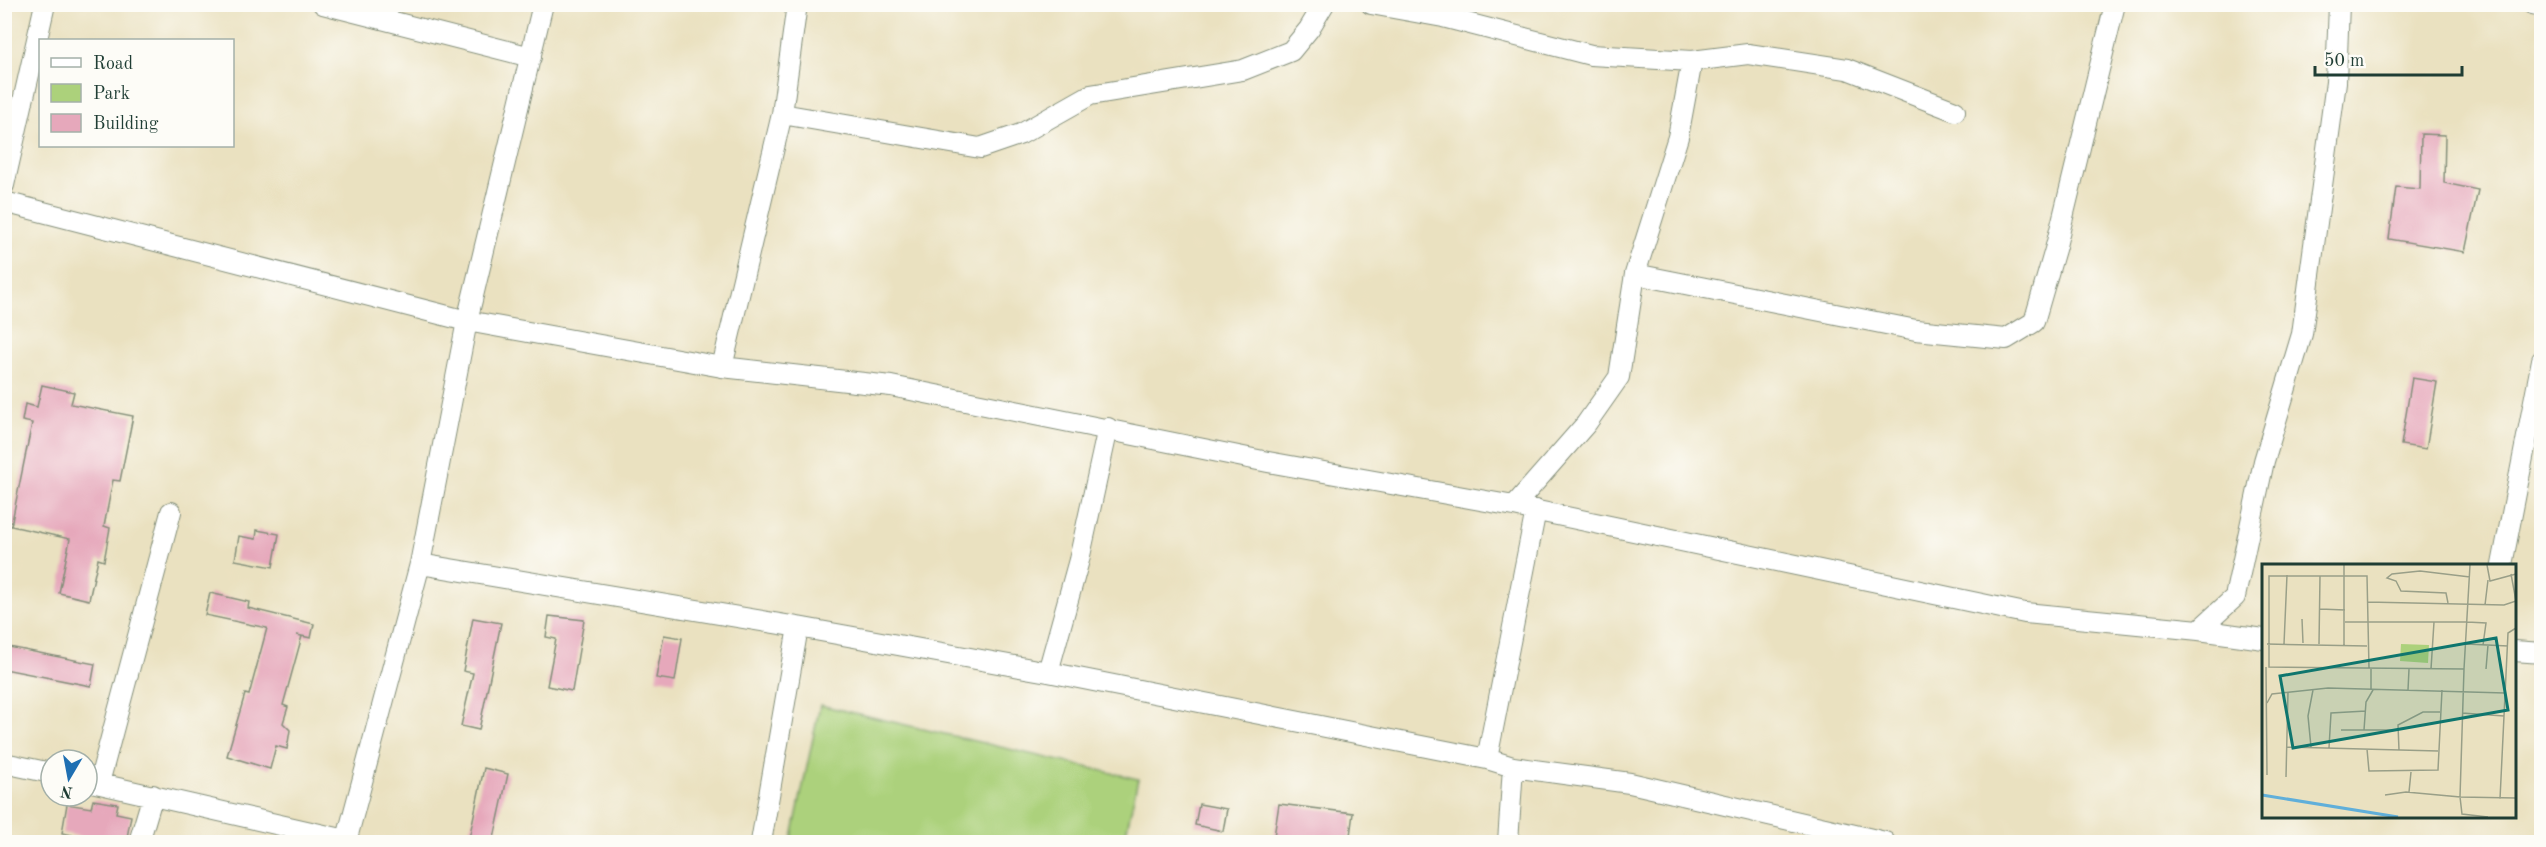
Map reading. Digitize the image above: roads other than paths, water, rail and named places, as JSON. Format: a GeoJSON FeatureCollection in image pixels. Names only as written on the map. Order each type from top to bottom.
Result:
{"type":"FeatureCollection","features":[{"type":"Feature","properties":{"kind":"street"},"geometry":{"type":"LineString","coordinates":[[4,185],[45,4]]}},
{"type":"Feature","properties":{"kind":"street"},"geometry":{"type":"LineString","coordinates":[[323,4],[531,57]]}},
{"type":"Feature","properties":{"kind":"street"},"geometry":{"type":"LineString","coordinates":[[99,783],[346,841],[420,564],[467,321],[543,4]]}},
{"type":"Feature","properties":{"kind":"street"},"geometry":{"type":"LineString","coordinates":[[722,367],[782,114],[797,4]]}},
{"type":"Feature","properties":{"kind":"street"},"geometry":{"type":"LineString","coordinates":[[782,114],[980,148],[1021,134],[1090,95],[1243,70],[1291,51],[1309,29],[1324,4]]}},
{"type":"Feature","properties":{"kind":"street"},"geometry":{"type":"LineString","coordinates":[[1371,4],[1443,17],[1591,55],[1692,61],[1748,54],[1847,69],[1955,111]]}},
{"type":"Feature","properties":{"kind":"street"},"geometry":{"type":"LineString","coordinates":[[1635,274],[1916,330],[2006,339],[2034,322],[2056,246],[2115,4]]}},
{"type":"Feature","properties":{"kind":"street"},"geometry":{"type":"LineString","coordinates":[[2199,630],[2235,597],[2265,461],[2302,334],[2336,82],[2338,4]]}},
{"type":"Feature","properties":{"kind":"street"},"geometry":{"type":"LineString","coordinates":[[2532,4],[2541,6]]}},
{"type":"Feature","properties":{"kind":"street"},"geometry":{"type":"LineString","coordinates":[[1514,506],[1586,424],[1619,377],[1635,274],[1678,137],[1692,61]]}},
{"type":"Feature","properties":{"kind":"street"},"geometry":{"type":"LineString","coordinates":[[4,202],[467,321],[722,367],[891,386],[1268,462],[1536,510],[2025,613],[2199,630],[2262,639]]}},
{"type":"Feature","properties":{"kind":"street"},"geometry":{"type":"LineString","coordinates":[[2502,564],[2541,360]]}},
{"type":"Feature","properties":{"kind":"street"},"geometry":{"type":"LineString","coordinates":[[1048,672],[1079,560],[1107,428]]}},
{"type":"Feature","properties":{"kind":"street"},"geometry":{"type":"LineString","coordinates":[[1487,759],[1536,510]]}},
{"type":"Feature","properties":{"kind":"street"},"geometry":{"type":"LineString","coordinates":[[99,761],[171,512]]}},
{"type":"Feature","properties":{"kind":"street"},"geometry":{"type":"LineString","coordinates":[[420,564],[798,627],[1048,672],[1487,759],[1513,767],[1630,783],[1885,843]]}},
{"type":"Feature","properties":{"kind":"street"},"geometry":{"type":"LineString","coordinates":[[761,843],[798,627]]}},
{"type":"Feature","properties":{"kind":"street"},"geometry":{"type":"LineString","coordinates":[[2516,651],[2541,653]]}},
{"type":"Feature","properties":{"kind":"street"},"geometry":{"type":"LineString","coordinates":[[4,763],[39,770]]}},
{"type":"Feature","properties":{"kind":"street"},"geometry":{"type":"LineString","coordinates":[[1508,843],[1513,767]]}},
{"type":"Feature","properties":{"kind":"street"},"geometry":{"type":"LineString","coordinates":[[139,843],[153,795]]}}]}
